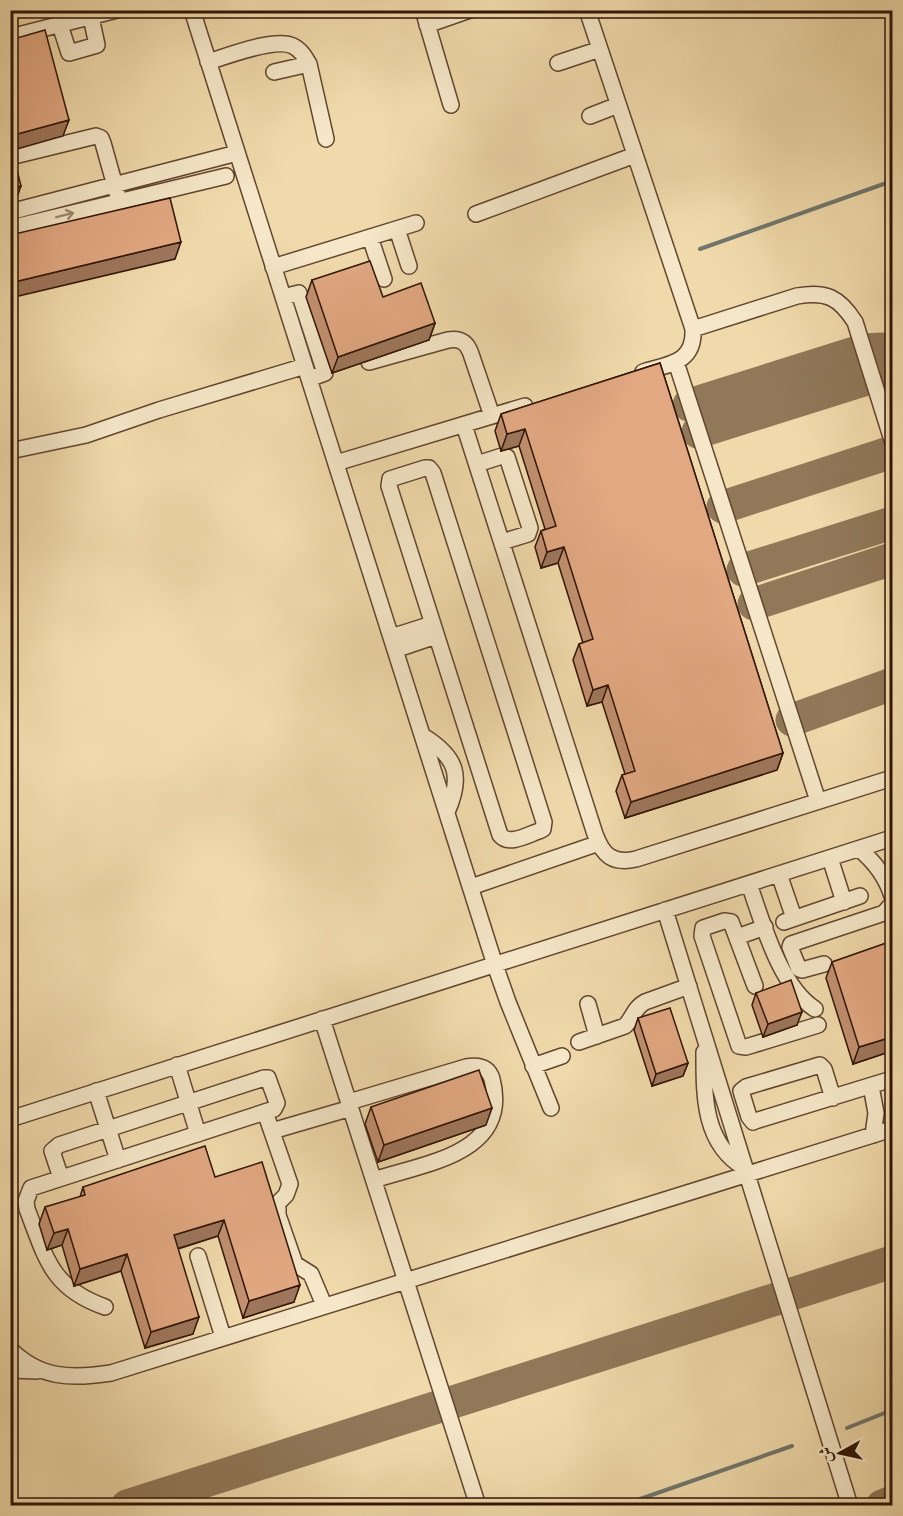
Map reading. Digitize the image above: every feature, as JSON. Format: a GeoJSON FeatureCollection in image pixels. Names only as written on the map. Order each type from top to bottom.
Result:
{"type":"FeatureCollection","features":[{"type":"Feature","properties":{"kind":"lane"},"geometry":{"type":"LineString","coordinates":[[10,37],[117,10]]}},
{"type":"Feature","properties":{"kind":"lane"},"geometry":{"type":"LineString","coordinates":[[192,10],[495,965],[550,1108]]}},
{"type":"Feature","properties":{"kind":"lane"},"geometry":{"type":"LineString","coordinates":[[451,105],[425,18],[470,10]]}},
{"type":"Feature","properties":{"kind":"lane"},"geometry":{"type":"LineString","coordinates":[[587,10],[693,329],[694,340],[684,357],[676,362],[630,376]]}},
{"type":"Feature","properties":{"kind":"lane"},"geometry":{"type":"LineString","coordinates":[[60,25],[69,53],[97,45],[91,17]]}},
{"type":"Feature","properties":{"kind":"lane"},"geometry":{"type":"LineString","coordinates":[[208,62],[282,43],[294,46],[309,64],[326,139]]}},
{"type":"Feature","properties":{"kind":"lane"},"geometry":{"type":"LineString","coordinates":[[558,63],[600,49]]}},
{"type":"Feature","properties":{"kind":"lane"},"geometry":{"type":"LineString","coordinates":[[274,72],[309,64]]}},
{"type":"Feature","properties":{"kind":"lane"},"geometry":{"type":"LineString","coordinates":[[590,116],[618,105]]}},
{"type":"Feature","properties":{"kind":"lane"},"geometry":{"type":"LineString","coordinates":[[10,157],[96,136],[101,138],[103,143],[120,201]]}},
{"type":"Feature","properties":{"kind":"lane"},"geometry":{"type":"LineString","coordinates":[[10,212],[237,153]]}},
{"type":"Feature","properties":{"kind":"lane"},"geometry":{"type":"LineString","coordinates":[[476,214],[635,155]]}},
{"type":"Feature","properties":{"kind":"lane"},"geometry":{"type":"LineString","coordinates":[[10,228],[226,176]]}},
{"type":"Feature","properties":{"kind":"lane"},"geometry":{"type":"LineString","coordinates":[[273,267],[416,223]]}},
{"type":"Feature","properties":{"kind":"lane"},"geometry":{"type":"LineString","coordinates":[[398,229],[409,266]]}},
{"type":"Feature","properties":{"kind":"lane"},"geometry":{"type":"LineString","coordinates":[[370,237],[384,279]]}},
{"type":"Feature","properties":{"kind":"lane"},"geometry":{"type":"LineString","coordinates":[[10,451],[25,446],[86,435],[159,410],[307,373],[325,374],[299,293],[283,297]]}},
{"type":"Feature","properties":{"kind":"lane"},"geometry":{"type":"LineString","coordinates":[[693,329],[797,296],[814,293],[831,297],[846,307],[855,322],[892,440]]}},
{"type":"Feature","properties":{"kind":"lane"},"geometry":{"type":"LineString","coordinates":[[369,362],[448,340],[463,341],[468,346],[492,416]]}},
{"type":"Feature","properties":{"kind":"lane"},"geometry":{"type":"LineString","coordinates":[[676,362],[818,801]]}},
{"type":"Feature","properties":{"kind":"lane"},"geometry":{"type":"LineString","coordinates":[[336,462],[538,403]]}},
{"type":"Feature","properties":{"kind":"lane"},"geometry":{"type":"LineString","coordinates":[[464,425],[597,839],[604,853],[614,860],[625,861],[892,778]]}},
{"type":"Feature","properties":{"kind":"lane"},"geometry":{"type":"LineString","coordinates":[[477,464],[502,456],[507,457],[530,528],[528,534],[502,542]]}},
{"type":"Feature","properties":{"kind":"lane"},"geometry":{"type":"LineString","coordinates":[[429,468],[434,473],[543,818],[544,825],[539,831],[509,841],[500,835],[434,630],[389,483],[393,478],[429,468]]}},
{"type":"Feature","properties":{"kind":"lane"},"geometry":{"type":"LineString","coordinates":[[393,643],[434,630]]}},
{"type":"Feature","properties":{"kind":"lane"},"geometry":{"type":"LineString","coordinates":[[10,1119],[892,838]]}},
{"type":"Feature","properties":{"kind":"lane"},"geometry":{"type":"LineString","coordinates":[[469,882],[597,839]]}},
{"type":"Feature","properties":{"kind":"lane"},"geometry":{"type":"LineString","coordinates":[[824,964],[799,969],[791,951],[791,944],[884,913],[892,896],[875,864],[859,849]]}},
{"type":"Feature","properties":{"kind":"lane"},"geometry":{"type":"LineString","coordinates":[[830,858],[844,902]]}},
{"type":"Feature","properties":{"kind":"lane"},"geometry":{"type":"LineString","coordinates":[[779,874],[789,920],[860,896]]}},
{"type":"Feature","properties":{"kind":"lane"},"geometry":{"type":"LineString","coordinates":[[750,884],[786,978],[805,1002],[814,1009]]}},
{"type":"Feature","properties":{"kind":"lane"},"geometry":{"type":"LineString","coordinates":[[665,910],[850,1506]]}},
{"type":"Feature","properties":{"kind":"lane"},"geometry":{"type":"LineString","coordinates":[[755,986],[733,925],[728,920],[707,926],[702,932],[739,1046],[746,1047],[818,1025]]}},
{"type":"Feature","properties":{"kind":"lane"},"geometry":{"type":"LineString","coordinates":[[737,937],[765,927]]}},
{"type":"Feature","properties":{"kind":"lane"},"geometry":{"type":"LineString","coordinates":[[579,1042],[625,1026],[639,1005],[688,986]]}},
{"type":"Feature","properties":{"kind":"lane"},"geometry":{"type":"LineString","coordinates":[[588,1004],[597,1036]]}},
{"type":"Feature","properties":{"kind":"lane"},"geometry":{"type":"LineString","coordinates":[[322,1019],[478,1506]]}},
{"type":"Feature","properties":{"kind":"lane"},"geometry":{"type":"LineString","coordinates":[[704,1037],[705,1087],[710,1125],[720,1147],[746,1171]]}},
{"type":"Feature","properties":{"kind":"lane"},"geometry":{"type":"LineString","coordinates":[[533,1066],[562,1056]]}},
{"type":"Feature","properties":{"kind":"lane"},"geometry":{"type":"LineString","coordinates":[[177,1065],[198,1134]]}},
{"type":"Feature","properties":{"kind":"lane"},"geometry":{"type":"LineString","coordinates":[[272,1131],[466,1067],[476,1065],[484,1068],[490,1075],[495,1100],[489,1126],[480,1137],[450,1156],[374,1180]]}},
{"type":"Feature","properties":{"kind":"lane"},"geometry":{"type":"LineString","coordinates":[[833,1098],[824,1069],[820,1065],[746,1087],[741,1091],[749,1117],[753,1122],[833,1098],[892,1079]]}},
{"type":"Feature","properties":{"kind":"lane"},"geometry":{"type":"LineString","coordinates":[[61,1178],[53,1156],[54,1148],[266,1078],[269,1081],[277,1106],[265,1112],[31,1188],[26,1201],[27,1209],[46,1259],[56,1276],[70,1290],[105,1307]]}},
{"type":"Feature","properties":{"kind":"lane"},"geometry":{"type":"LineString","coordinates":[[871,1086],[876,1113],[873,1135]]}},
{"type":"Feature","properties":{"kind":"lane"},"geometry":{"type":"LineString","coordinates":[[96,1091],[118,1160]]}},
{"type":"Feature","properties":{"kind":"lane"},"geometry":{"type":"LineString","coordinates":[[265,1112],[290,1184],[286,1195],[278,1203],[278,1215],[295,1264],[314,1278],[324,1305]]}},
{"type":"Feature","properties":{"kind":"lane"},"geometry":{"type":"LineString","coordinates":[[10,1370],[41,1371],[62,1376],[86,1377],[111,1373],[746,1171],[892,1129]]}},
{"type":"Feature","properties":{"kind":"lane"},"geometry":{"type":"LineString","coordinates":[[198,1256],[223,1337]]}},
{"type":"Feature","properties":{"kind":"lane"},"geometry":{"type":"LineString","coordinates":[[10,1349],[41,1371]]}},
{"type":"Feature","properties":{"kind":"building"},"geometry":{"type":"Polygon","coordinates":[[[45,30],[69,120],[10,136],[10,40],[45,30]]]}},
{"type":"Feature","properties":{"kind":"building"},"geometry":{"type":"Polygon","coordinates":[[[14,158],[21,186],[10,189],[10,159],[14,158]]]}},
{"type":"Feature","properties":{"kind":"building"},"geometry":{"type":"Polygon","coordinates":[[[170,198],[181,242],[10,283],[10,235],[170,198]]]}},
{"type":"Feature","properties":{"kind":"building"},"geometry":{"type":"Polygon","coordinates":[[[370,261],[383,297],[421,283],[435,323],[338,357],[312,280],[370,261]]]}},
{"type":"Feature","properties":{"kind":"building"},"geometry":{"type":"Polygon","coordinates":[[[660,363],[783,753],[631,802],[622,775],[635,771],[608,685],[593,690],[579,644],[593,639],[564,547],[547,552],[541,531],[556,526],[525,429],[507,434],[501,414],[660,363]]]}},
{"type":"Feature","properties":{"kind":"building"},"geometry":{"type":"Polygon","coordinates":[[[892,941],[892,1037],[859,1047],[832,962],[892,941]]]}},
{"type":"Feature","properties":{"kind":"building"},"geometry":{"type":"Polygon","coordinates":[[[791,980],[802,1012],[768,1024],[756,993],[791,980]]]}},
{"type":"Feature","properties":{"kind":"building"},"geometry":{"type":"Polygon","coordinates":[[[670,1008],[688,1063],[656,1074],[638,1018],[670,1008]]]}},
{"type":"Feature","properties":{"kind":"building"},"geometry":{"type":"Polygon","coordinates":[[[479,1070],[492,1108],[384,1145],[371,1107],[479,1070]]]}},
{"type":"Feature","properties":{"kind":"building"},"geometry":{"type":"Polygon","coordinates":[[[205,1146],[215,1177],[262,1162],[300,1285],[249,1301],[224,1220],[174,1235],[199,1317],[151,1332],[127,1254],[80,1269],[68,1229],[54,1233],[45,1207],[85,1195],[83,1187],[205,1146]]]}},
{"type":"Feature","properties":{"kind":"waterway"},"geometry":{"type":"LineString","coordinates":[[700,249],[892,181]]}},
{"type":"Feature","properties":{"kind":"waterway"},"geometry":{"type":"LineString","coordinates":[[847,1428],[892,1410]]}},
{"type":"Feature","properties":{"kind":"waterway"},"geometry":{"type":"LineString","coordinates":[[620,1506],[792,1446]]}},
{"type":"Feature","properties":{"kind":"taxiway"},"geometry":{"type":"LineString","coordinates":[[689,405],[864,350],[882,349],[892,352]]}},
{"type":"Feature","properties":{"kind":"taxiway"},"geometry":{"type":"LineString","coordinates":[[698,432],[873,377],[892,378]]}},
{"type":"Feature","properties":{"kind":"taxiway"},"geometry":{"type":"LineString","coordinates":[[723,507],[892,452]]}},
{"type":"Feature","properties":{"kind":"taxiway"},"geometry":{"type":"LineString","coordinates":[[743,570],[892,523]]}},
{"type":"Feature","properties":{"kind":"taxiway"},"geometry":{"type":"LineString","coordinates":[[754,604],[892,559]]}},
{"type":"Feature","properties":{"kind":"taxiway"},"geometry":{"type":"LineString","coordinates":[[792,720],[892,684]]}},
{"type":"Feature","properties":{"kind":"taxiway"},"geometry":{"type":"LineString","coordinates":[[127,1506],[892,1262]]}},
{"type":"Feature","properties":{"kind":"taxiway"},"geometry":{"type":"LineString","coordinates":[[882,1506],[892,1502]]}}]}
